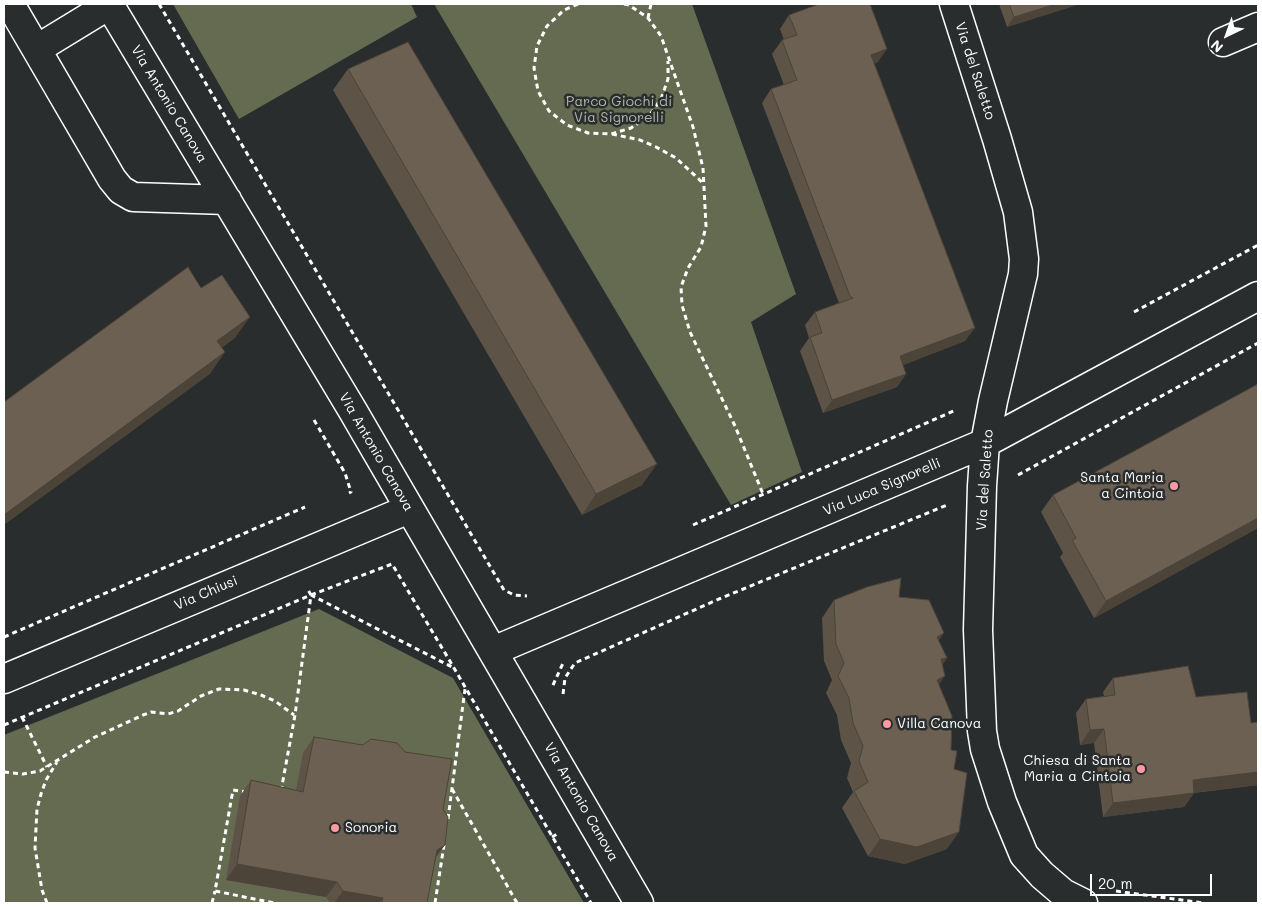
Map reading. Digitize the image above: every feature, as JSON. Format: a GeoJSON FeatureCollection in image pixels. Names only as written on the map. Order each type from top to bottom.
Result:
{"type":"FeatureCollection","features":[{"type":"Feature","properties":{"kind":"street"},"geometry":{"type":"LineString","coordinates":[[10,4],[112,179],[121,190],[132,197],[227,200]]}},
{"type":"Feature","properties":{"kind":"street"},"geometry":{"type":"LineString","coordinates":[[37,49],[109,4]]}},
{"type":"Feature","properties":{"kind":"street","name":"Via Antonio Canova"},"geometry":{"type":"LineString","coordinates":[[109,4],[409,508],[640,903]]}},
{"type":"Feature","properties":{"kind":"street","name":"Via del Saletto"},"geometry":{"type":"LineString","coordinates":[[954,4],[997,139],[1018,212],[1023,240],[1023,274],[985,443],[978,630],[982,731],[985,749],[1002,802],[1024,855],[1042,875],[1063,893],[1083,903]]}},
{"type":"Feature","properties":{"kind":"street"},"geometry":{"type":"LineString","coordinates":[[1223,42],[1258,27]]}},
{"type":"Feature","properties":{"kind":"street","name":"Via Luca Signorelli"},"geometry":{"type":"LineString","coordinates":[[493,651],[985,443],[1258,296]]}},
{"type":"Feature","properties":{"kind":"street","name":"Via Chiusi"},"geometry":{"type":"LineString","coordinates":[[4,679],[409,508]]}},
{"type":"Feature","properties":{"kind":"path"},"geometry":{"type":"LineString","coordinates":[[159,4],[504,590]]}},
{"type":"Feature","properties":{"kind":"path"},"geometry":{"type":"LineString","coordinates":[[578,4],[564,10],[547,26],[537,46],[534,68],[538,91],[550,111],[567,125],[588,133],[611,134],[640,140],[676,158],[704,183]]}},
{"type":"Feature","properties":{"kind":"path"},"geometry":{"type":"LineString","coordinates":[[624,4],[629,5],[648,18],[661,36],[693,127],[703,168],[706,226],[701,247],[688,268],[681,287],[682,305],[690,332],[735,426],[778,532]]}},
{"type":"Feature","properties":{"kind":"path"},"geometry":{"type":"LineString","coordinates":[[648,18],[650,4]]}},
{"type":"Feature","properties":{"kind":"path"},"geometry":{"type":"LineString","coordinates":[[611,134],[631,128],[653,110],[661,99],[668,79],[668,58]]}},
{"type":"Feature","properties":{"kind":"path"},"geometry":{"type":"LineString","coordinates":[[1134,312],[1258,245]]}},
{"type":"Feature","properties":{"kind":"path"},"geometry":{"type":"LineString","coordinates":[[1012,478],[1258,343]]}},
{"type":"Feature","properties":{"kind":"path"},"geometry":{"type":"LineString","coordinates":[[763,494],[958,409]]}},
{"type":"Feature","properties":{"kind":"path"},"geometry":{"type":"LineString","coordinates":[[310,414],[345,473],[351,492],[346,497]]}},
{"type":"Feature","properties":{"kind":"path"},"geometry":{"type":"LineString","coordinates":[[563,694],[565,678],[575,663],[737,591],[922,514],[946,505],[953,505]]}},
{"type":"Feature","properties":{"kind":"path"},"geometry":{"type":"LineString","coordinates":[[4,637],[305,507]]}},
{"type":"Feature","properties":{"kind":"path"},"geometry":{"type":"LineString","coordinates":[[280,798],[295,715],[311,595],[292,557]]}},
{"type":"Feature","properties":{"kind":"path"},"geometry":{"type":"LineString","coordinates":[[4,725],[311,595],[392,564],[591,903]]}},
{"type":"Feature","properties":{"kind":"path"},"geometry":{"type":"LineString","coordinates":[[709,598],[764,575]]}},
{"type":"Feature","properties":{"kind":"path"},"geometry":{"type":"LineString","coordinates":[[311,595],[454,668]]}},
{"type":"Feature","properties":{"kind":"path"},"geometry":{"type":"LineString","coordinates":[[555,694],[553,684],[565,658]]}},
{"type":"Feature","properties":{"kind":"path"},"geometry":{"type":"LineString","coordinates":[[4,772],[23,774],[40,771],[95,738],[143,715],[150,712],[168,714],[178,711],[201,696],[219,689],[244,690],[261,695],[281,705],[295,715]]}},
{"type":"Feature","properties":{"kind":"path"},"geometry":{"type":"LineString","coordinates":[[446,827],[466,689]]}},
{"type":"Feature","properties":{"kind":"path"},"geometry":{"type":"LineString","coordinates":[[22,717],[47,767]]}},
{"type":"Feature","properties":{"kind":"path"},"geometry":{"type":"LineString","coordinates":[[46,903],[35,848],[37,815],[46,780],[58,761]]}},
{"type":"Feature","properties":{"kind":"path"},"geometry":{"type":"LineString","coordinates":[[452,789],[517,903]]}},
{"type":"Feature","properties":{"kind":"path"},"geometry":{"type":"LineString","coordinates":[[212,903],[234,790],[252,793]]}},
{"type":"Feature","properties":{"kind":"path"},"geometry":{"type":"LineString","coordinates":[[552,837],[589,816]]}},
{"type":"Feature","properties":{"kind":"path"},"geometry":{"type":"LineString","coordinates":[[435,903],[445,837]]}},
{"type":"Feature","properties":{"kind":"path"},"geometry":{"type":"LineString","coordinates":[[215,891],[274,903]]}},
{"type":"Feature","properties":{"kind":"path"},"geometry":{"type":"LineString","coordinates":[[1115,891],[1203,903]]}},
{"type":"Feature","properties":{"kind":"green space"},"geometry":{"type":"Polygon","coordinates":[[[173,4],[411,4],[417,17],[239,119],[173,4]]]}},
{"type":"Feature","properties":{"kind":"green space","name":"Parco Giochi di Via Signorelli"},"geometry":{"type":"Polygon","coordinates":[[[434,4],[692,4],[796,294],[751,322],[802,472],[731,505],[434,4]]]}},
{"type":"Feature","properties":{"kind":"green space"},"geometry":{"type":"Polygon","coordinates":[[[319,609],[453,678],[584,903],[4,903],[4,735],[319,609]]]}},
{"type":"Feature","properties":{"kind":"building"},"geometry":{"type":"Polygon","coordinates":[[[819,4],[870,4],[887,49],[871,55],[975,328],[900,356],[906,374],[832,400],[810,337],[822,333],[815,312],[853,298],[850,296],[771,89],[797,80],[782,40],[797,35],[789,15],[819,4]]]}},
{"type":"Feature","properties":{"kind":"building"},"geometry":{"type":"Polygon","coordinates":[[[1009,4],[1056,4],[1014,17],[1009,4]]]}},
{"type":"Feature","properties":{"kind":"building"},"geometry":{"type":"Polygon","coordinates":[[[408,42],[657,464],[596,494],[348,69],[408,42]]]}},
{"type":"Feature","properties":{"kind":"building"},"geometry":{"type":"Polygon","coordinates":[[[188,267],[201,288],[222,275],[250,317],[217,341],[225,352],[4,515],[4,402],[188,267]]]}},
{"type":"Feature","properties":{"kind":"building","name":"Santa Maria a Cintoia"},"geometry":{"type":"Polygon","coordinates":[[[1258,384],[1258,518],[1106,601],[1072,540],[1076,538],[1053,495],[1258,384]]]}},
{"type":"Feature","properties":{"kind":"building","name":"Villa Canova"},"geometry":{"type":"Polygon","coordinates":[[[901,578],[899,597],[929,600],[944,633],[937,637],[947,658],[941,659],[945,676],[937,680],[952,716],[951,750],[957,751],[954,769],[967,773],[959,832],[917,847],[880,839],[854,791],[868,782],[859,761],[863,746],[853,723],[849,698],[838,676],[844,663],[836,644],[834,600],[867,587],[901,578]]]}},
{"type":"Feature","properties":{"kind":"building"},"geometry":{"type":"Polygon","coordinates":[[[1188,666],[1196,697],[1247,692],[1251,723],[1258,722],[1258,772],[1193,780],[1194,793],[1113,803],[1104,729],[1090,730],[1086,699],[1115,695],[1113,678],[1188,666]]]}},
{"type":"Feature","properties":{"kind":"building","name":"Sonoria"},"geometry":{"type":"Polygon","coordinates":[[[314,737],[363,745],[371,739],[397,743],[405,752],[452,759],[443,809],[448,817],[445,845],[437,850],[427,903],[382,903],[383,898],[343,891],[337,882],[237,864],[251,780],[303,792],[314,737]]]}},
{"type":"Feature","properties":{"kind":"place","name":"Santa Maria a Cintoia"},"geometry":{"type":"Point","coordinates":[1174,486]}},
{"type":"Feature","properties":{"kind":"place","name":"Villa Canova"},"geometry":{"type":"Point","coordinates":[887,724]}},
{"type":"Feature","properties":{"kind":"place","name":"Chiesa di Santa Maria a Cintoia"},"geometry":{"type":"Point","coordinates":[1141,769]}},
{"type":"Feature","properties":{"kind":"place","name":"Sonoria"},"geometry":{"type":"Point","coordinates":[335,828]}}]}
